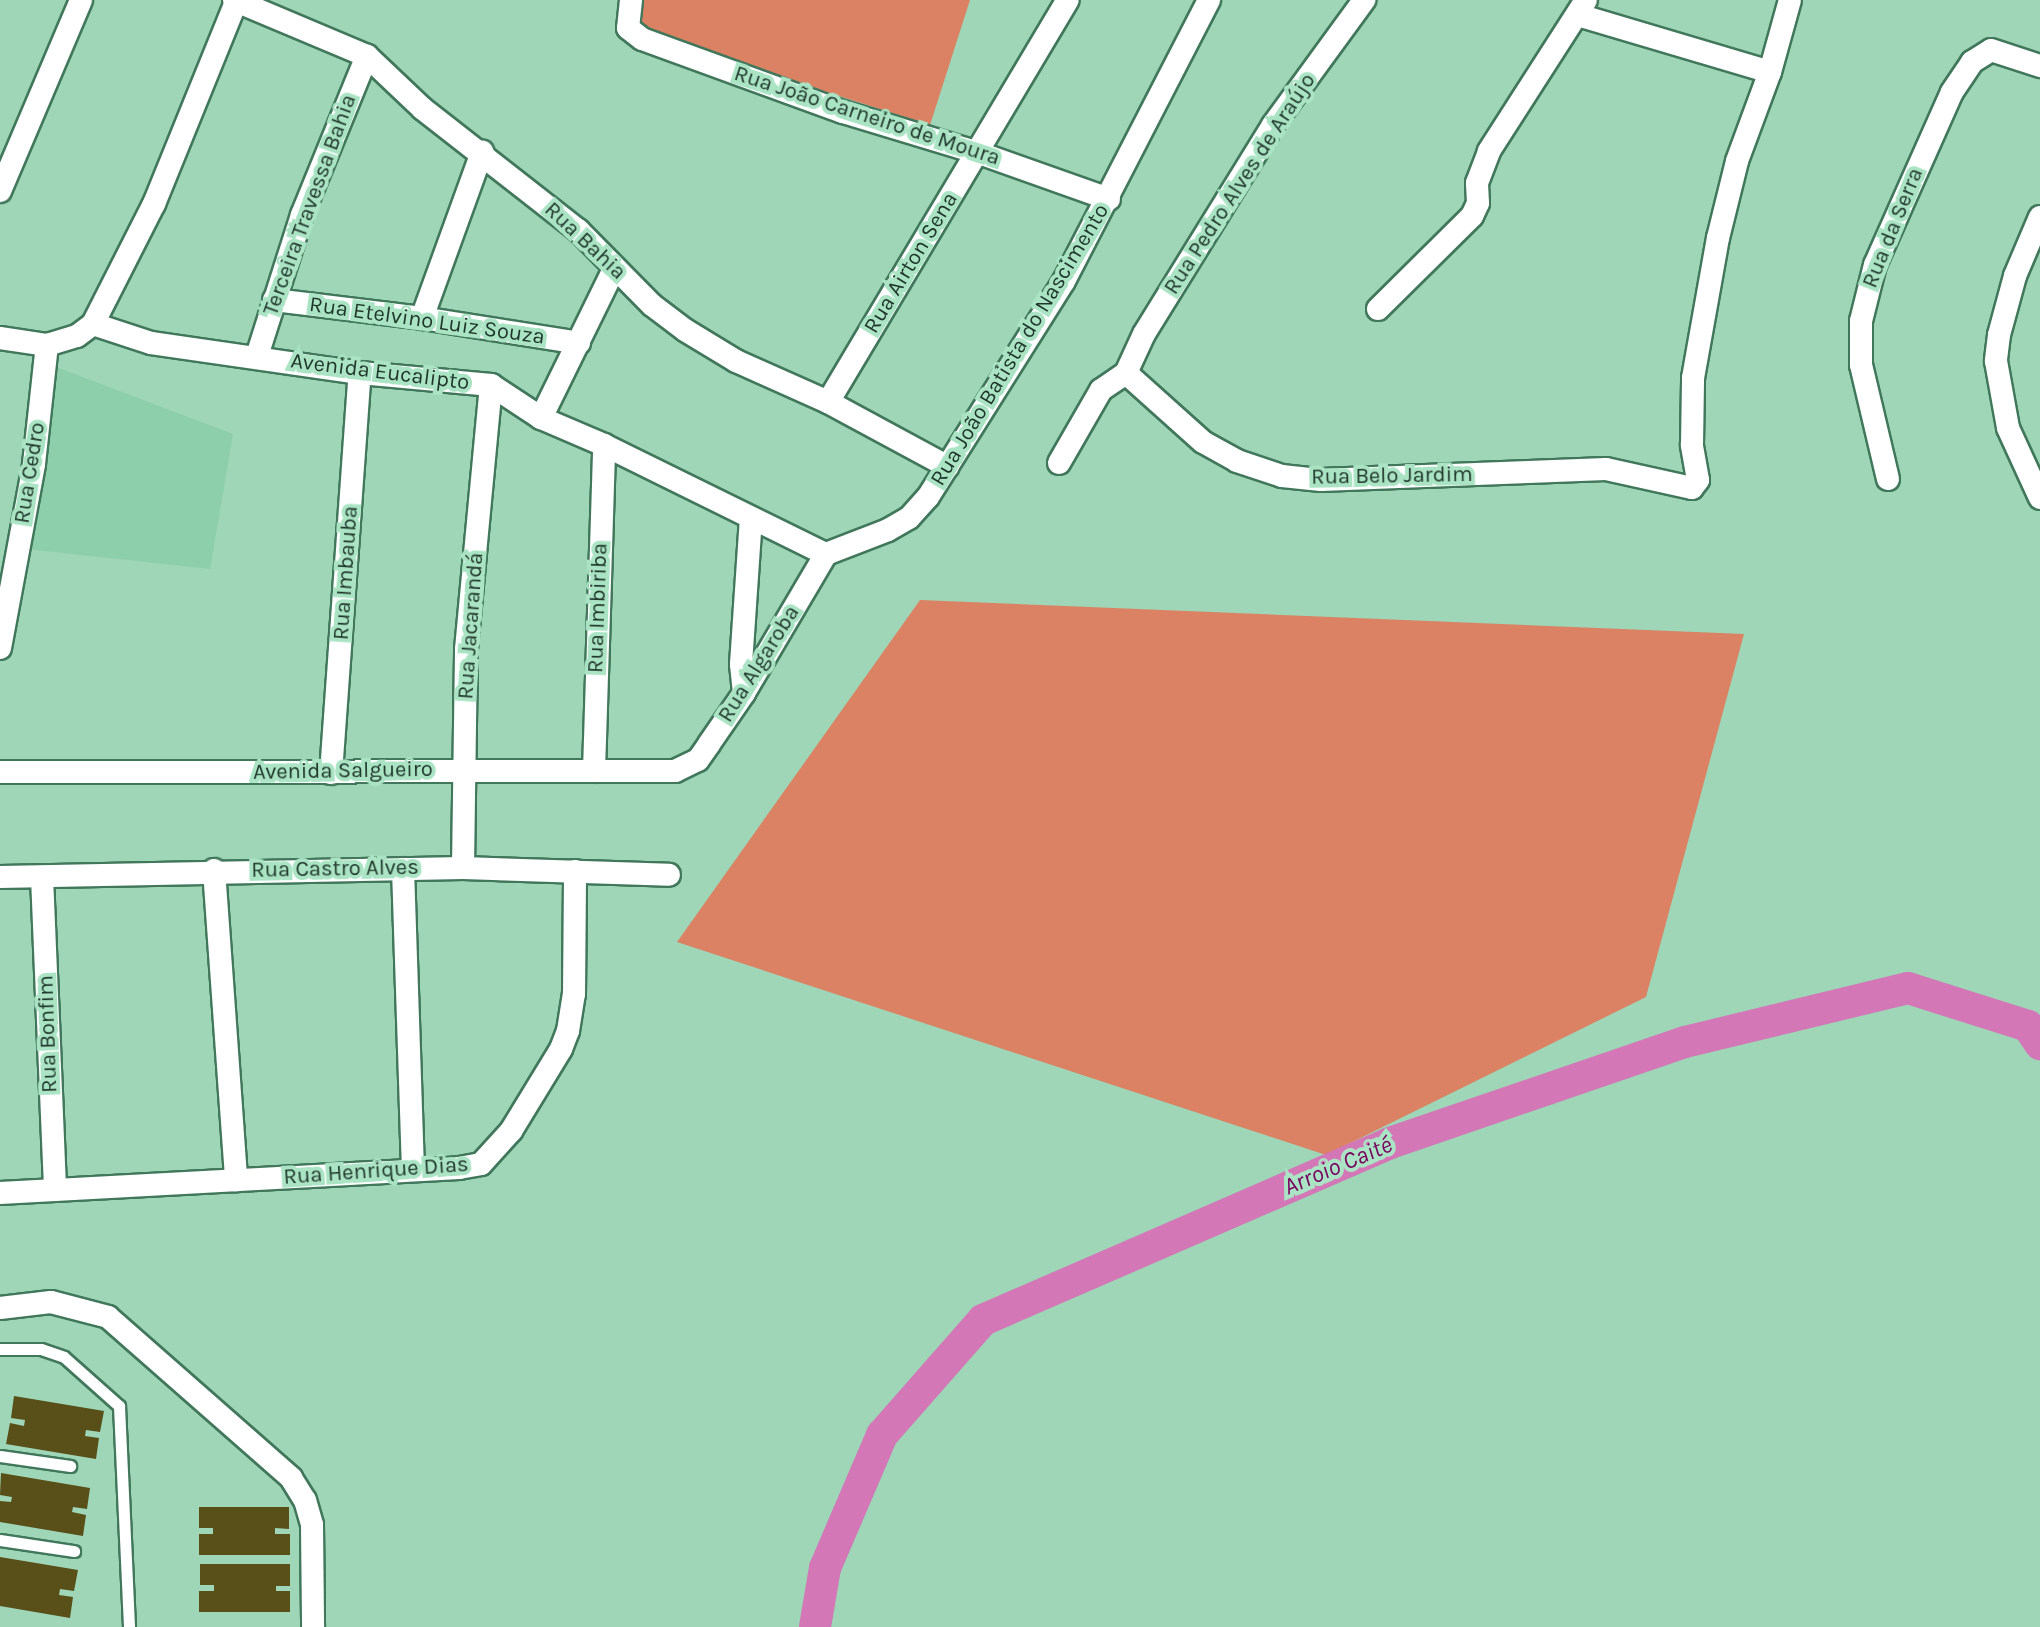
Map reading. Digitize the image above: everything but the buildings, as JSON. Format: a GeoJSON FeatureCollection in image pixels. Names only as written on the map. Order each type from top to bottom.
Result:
{"type":"FeatureCollection","features":[{"type":"Feature","properties":{"kind":"street"},"geometry":{"type":"LineString","coordinates":[[0,191],[81,0]]}},
{"type":"Feature","properties":{"kind":"street"},"geometry":{"type":"LineString","coordinates":[[0,338],[47,345],[77,336],[93,324],[154,204],[236,0]]}},
{"type":"Feature","properties":{"kind":"street","name":"Rua Bahia"},"geometry":{"type":"LineString","coordinates":[[236,0],[367,56],[423,109],[482,152],[578,230],[614,269],[685,330],[736,361],[828,402],[948,467]]}},
{"type":"Feature","properties":{"kind":"street","name":"Rua João Carneiro de Moura"},"geometry":{"type":"LineString","coordinates":[[631,0],[628,28],[642,39],[843,112],[979,153],[1109,199]]}},
{"type":"Feature","properties":{"kind":"street","name":"Rua Airton Sena"},"geometry":{"type":"LineString","coordinates":[[828,402],[913,254],[979,153],[1068,0]]}},
{"type":"Feature","properties":{"kind":"street","name":"Rua João Batista do Nascimento"},"geometry":{"type":"LineString","coordinates":[[826,554],[909,518],[948,467],[1064,281],[1209,0]]}},
{"type":"Feature","properties":{"kind":"street","name":"Rua Pedro Alves de Araújo"},"geometry":{"type":"LineString","coordinates":[[1126,373],[1144,334],[1273,125],[1364,0]]}},
{"type":"Feature","properties":{"kind":"street"},"geometry":{"type":"LineString","coordinates":[[1378,309],[1472,216],[1478,203],[1477,183],[1489,151],[1582,8],[1770,72],[1790,0]]}},
{"type":"Feature","properties":{"kind":"street","name":"Rua da Serra"},"geometry":{"type":"LineString","coordinates":[[1888,479],[1861,365],[1861,321],[1875,265],[1952,92],[1972,62],[1991,50],[2040,66]]}},
{"type":"Feature","properties":{"kind":"street","name":"Terceira Travessa Bahia"},"geometry":{"type":"LineString","coordinates":[[257,356],[302,215],[367,56]]}},
{"type":"Feature","properties":{"kind":"street","name":"Rua Belo Jardim"},"geometry":{"type":"LineString","coordinates":[[1126,373],[1203,442],[1237,461],[1282,476],[1321,480],[1606,469],[1690,488],[1698,480],[1692,445],[1693,378],[1718,238],[1737,161],[1770,72]]}},
{"type":"Feature","properties":{"kind":"street"},"geometry":{"type":"LineString","coordinates":[[422,318],[482,152]]}},
{"type":"Feature","properties":{"kind":"street"},"geometry":{"type":"LineString","coordinates":[[2040,217],[2015,276],[1999,335],[1996,361],[2008,428],[2040,498]]}},
{"type":"Feature","properties":{"kind":"street"},"geometry":{"type":"LineString","coordinates":[[541,418],[614,269]]}},
{"type":"Feature","properties":{"kind":"street","name":"Rua Etelvino Luiz Souza"},"geometry":{"type":"LineString","coordinates":[[274,300],[422,318],[579,343]]}},
{"type":"Feature","properties":{"kind":"street","name":"Avenida Eucalipto"},"geometry":{"type":"LineString","coordinates":[[93,324],[151,343],[360,373],[491,385],[541,418],[604,445],[826,554]]}},
{"type":"Feature","properties":{"kind":"street","name":"Rua Cedro"},"geometry":{"type":"LineString","coordinates":[[0,648],[5,583],[34,464],[47,345]]}},
{"type":"Feature","properties":{"kind":"street","name":"Rua Imbauba"},"geometry":{"type":"LineString","coordinates":[[331,773],[360,373]]}},
{"type":"Feature","properties":{"kind":"street"},"geometry":{"type":"LineString","coordinates":[[1059,463],[1101,390],[1126,373]]}},
{"type":"Feature","properties":{"kind":"street","name":"Rua Jacarandá"},"geometry":{"type":"LineString","coordinates":[[463,868],[466,649],[491,385]]}},
{"type":"Feature","properties":{"kind":"street","name":"Rua Imbiriba"},"geometry":{"type":"LineString","coordinates":[[594,771],[604,445]]}},
{"type":"Feature","properties":{"kind":"street"},"geometry":{"type":"LineString","coordinates":[[744,693],[741,664],[751,518]]}},
{"type":"Feature","properties":{"kind":"street","name":"Rua Algaroba"},"geometry":{"type":"LineString","coordinates":[[685,767],[698,760],[744,693],[826,554]]}},
{"type":"Feature","properties":{"kind":"street","name":"Avenida Salgueiro"},"geometry":{"type":"LineString","coordinates":[[0,772],[675,771],[685,767]]}},
{"type":"Feature","properties":{"kind":"street","name":"Rua Castro Alves"},"geometry":{"type":"LineString","coordinates":[[0,877],[214,870],[463,868],[669,875]]}},
{"type":"Feature","properties":{"kind":"street"},"geometry":{"type":"LineString","coordinates":[[403,869],[413,1168]]}},
{"type":"Feature","properties":{"kind":"street"},"geometry":{"type":"LineString","coordinates":[[214,870],[236,1180]]}},
{"type":"Feature","properties":{"kind":"street","name":"Rua Henrique Dias"},"geometry":{"type":"LineString","coordinates":[[0,1193],[413,1168],[459,1168],[487,1159],[511,1131],[561,1049],[574,994],[575,871]]}},
{"type":"Feature","properties":{"kind":"street","name":"Rua Bonfim"},"geometry":{"type":"LineString","coordinates":[[42,877],[55,1190]]}},
{"type":"Feature","properties":{"kind":"street"},"geometry":{"type":"LineString","coordinates":[[0,1308],[51,1302],[108,1317],[291,1478],[305,1500],[312,1525],[313,1627]]}},
{"type":"Feature","properties":{"kind":"lane"},"geometry":{"type":"LineString","coordinates":[[0,1349],[41,1349],[64,1357],[119,1406],[129,1627]]}},
{"type":"Feature","properties":{"kind":"lane"},"geometry":{"type":"LineString","coordinates":[[0,1456],[70,1466]]}},
{"type":"Feature","properties":{"kind":"lane"},"geometry":{"type":"LineString","coordinates":[[0,1540],[74,1551]]}},
{"type":"Feature","properties":{"kind":"shaded area"},"geometry":{"type":"Polygon","coordinates":[[[641,0],[970,0],[930,125],[632,30],[641,0]]]}},
{"type":"Feature","properties":{"kind":"shaded area"},"geometry":{"type":"Polygon","coordinates":[[[56,367],[233,434],[210,569],[27,549],[56,367]]]}},
{"type":"Feature","properties":{"kind":"shaded area"},"geometry":{"type":"Polygon","coordinates":[[[920,600],[1744,634],[1646,997],[1326,1155],[677,942],[920,600]]]}},
{"type":"Feature","properties":{"kind":"waterway","name":"Arroio Caité"},"geometry":{"type":"LineString","coordinates":[[815,1627],[825,1568],[882,1435],[983,1320],[1390,1143],[1685,1042],[1908,988],[2028,1026],[2040,1044]]}}]}
